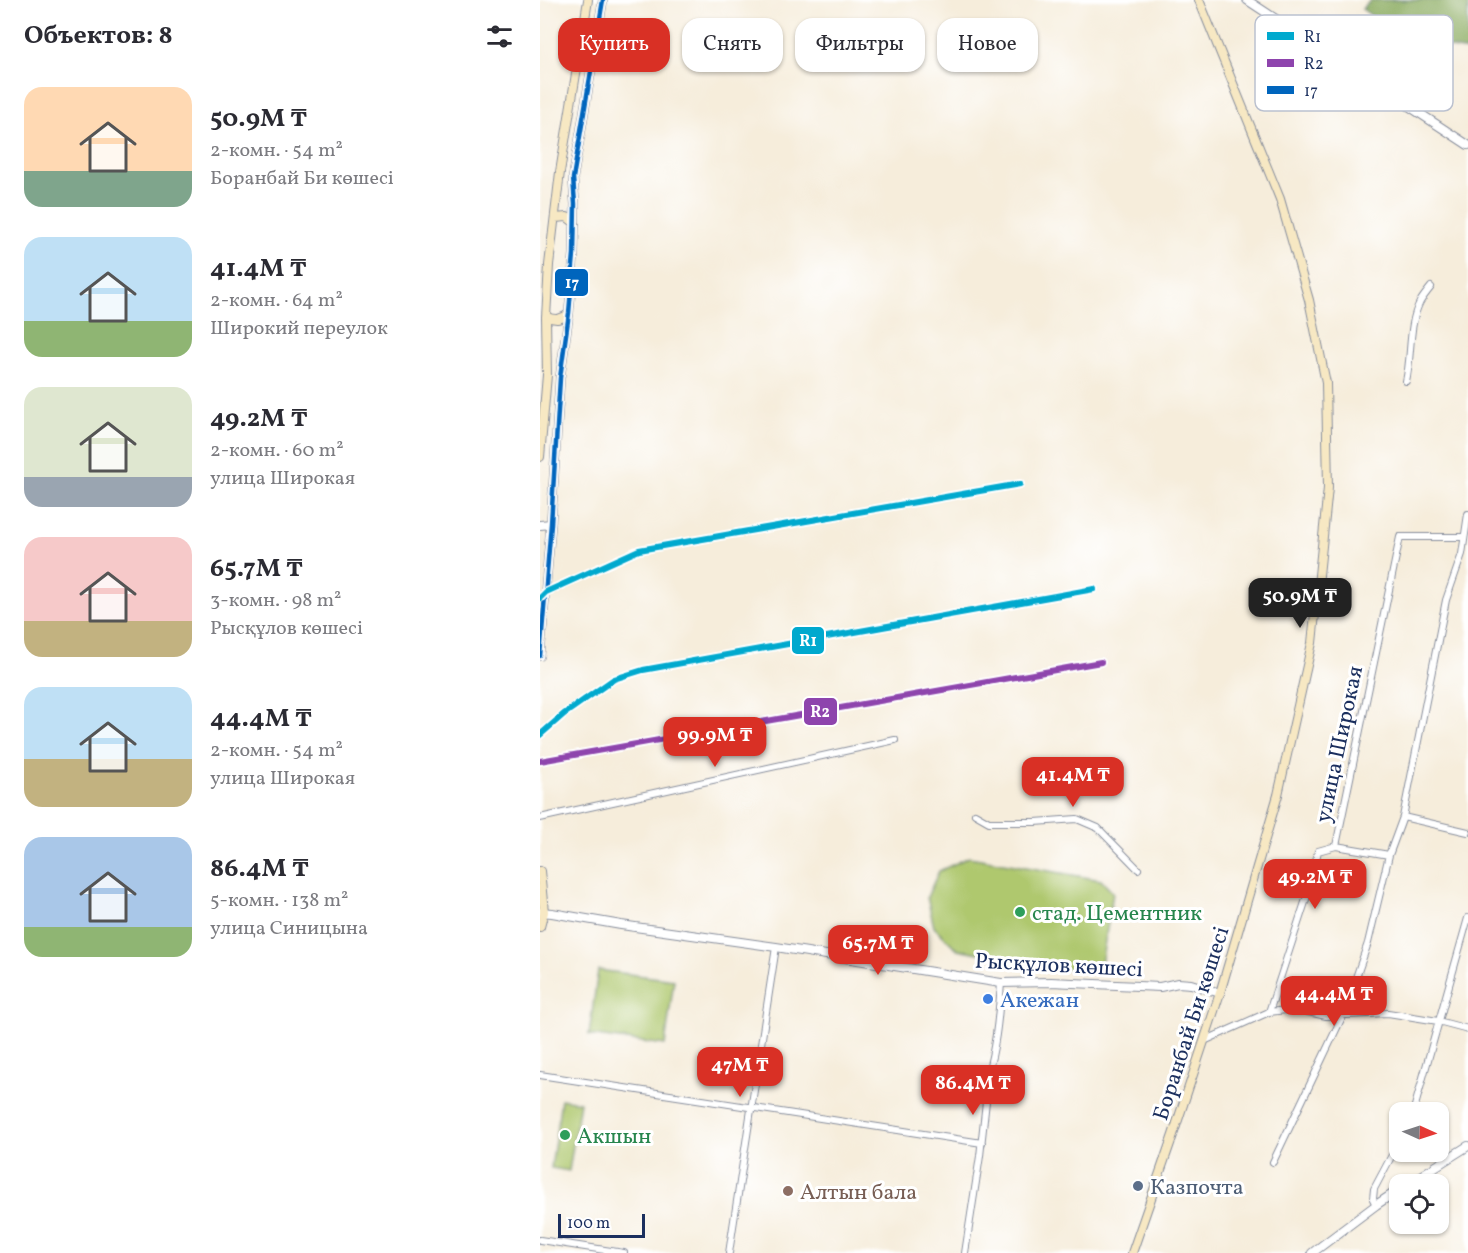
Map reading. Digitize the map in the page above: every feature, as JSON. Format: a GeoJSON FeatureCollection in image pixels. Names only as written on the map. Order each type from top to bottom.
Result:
{"type":"FeatureCollection","features":[{"type":"Feature","properties":{"kind":"main road"},"geometry":{"type":"LineString","coordinates":[[540,457],[546,375],[544,320],[549,265],[560,172],[588,0]]}},
{"type":"Feature","properties":{"kind":"main road"},"geometry":{"type":"LineString","coordinates":[[540,656],[560,378],[570,313],[575,223],[573,178],[603,0]]}},
{"type":"Feature","properties":{"kind":"main road","name":"Боранбай Би көшесі"},"geometry":{"type":"LineString","coordinates":[[1132,1253],[1220,993],[1278,795],[1312,644],[1328,488],[1326,383],[1309,300],[1280,199],[1199,0]]}},
{"type":"Feature","properties":{"kind":"main road"},"geometry":{"type":"LineString","coordinates":[[555,218],[567,217],[575,223]]}},
{"type":"Feature","properties":{"kind":"main road"},"geometry":{"type":"LineString","coordinates":[[544,320],[559,319],[570,313]]}},
{"type":"Feature","properties":{"kind":"main road"},"geometry":{"type":"LineString","coordinates":[[540,871],[542,912],[540,927]]}},
{"type":"Feature","properties":{"kind":"street"},"geometry":{"type":"LineString","coordinates":[[1247,0],[1270,15]]}},
{"type":"Feature","properties":{"kind":"street"},"geometry":{"type":"LineString","coordinates":[[1416,111],[1468,145]]}},
{"type":"Feature","properties":{"kind":"street"},"geometry":{"type":"LineString","coordinates":[[1406,381],[1413,328],[1419,304],[1431,287]]}},
{"type":"Feature","properties":{"kind":"street"},"geometry":{"type":"LineString","coordinates":[[1273,1162],[1342,1015],[1368,943],[1389,855],[1403,817],[1446,600],[1462,554],[1468,514]]}},
{"type":"Feature","properties":{"kind":"street"},"geometry":{"type":"LineString","coordinates":[[540,525],[551,524]]}},
{"type":"Feature","properties":{"kind":"street","name":"улица Широкая"},"geometry":{"type":"LineString","coordinates":[[1336,846],[1400,537],[1464,537]]}},
{"type":"Feature","properties":{"kind":"street"},"geometry":{"type":"LineString","coordinates":[[540,818],[895,740]]}},
{"type":"Feature","properties":{"kind":"street"},"geometry":{"type":"LineString","coordinates":[[975,814],[988,822],[1077,819],[1098,828],[1138,869]]}},
{"type":"Feature","properties":{"kind":"street"},"geometry":{"type":"LineString","coordinates":[[1403,817],[1468,832]]}},
{"type":"Feature","properties":{"kind":"street","name":"улица Широкая"},"geometry":{"type":"LineString","coordinates":[[1269,1012],[1309,891],[1318,851],[1336,846],[1389,855]]}},
{"type":"Feature","properties":{"kind":"street","name":"Рысқұлов көшесі"},"geometry":{"type":"LineString","coordinates":[[542,912],[1001,983],[1051,982],[1160,987],[1178,983],[1191,984],[1220,993]]}},
{"type":"Feature","properties":{"kind":"street"},"geometry":{"type":"LineString","coordinates":[[1416,1102],[1468,918]]}},
{"type":"Feature","properties":{"kind":"street"},"geometry":{"type":"LineString","coordinates":[[729,1253],[776,947]]}},
{"type":"Feature","properties":{"kind":"street"},"geometry":{"type":"LineString","coordinates":[[965,1253],[982,1143],[1001,983]]}},
{"type":"Feature","properties":{"kind":"street"},"geometry":{"type":"LineString","coordinates":[[1204,1041],[1269,1012],[1295,1009],[1326,1016],[1388,1013],[1438,1020],[1468,1029]]}},
{"type":"Feature","properties":{"kind":"street"},"geometry":{"type":"LineString","coordinates":[[540,1075],[982,1143]]}},
{"type":"Feature","properties":{"kind":"street"},"geometry":{"type":"LineString","coordinates":[[1423,1174],[1468,1146]]}},
{"type":"Feature","properties":{"kind":"street"},"geometry":{"type":"LineString","coordinates":[[1376,1205],[1373,1198],[1374,1189],[1389,1161]]}},
{"type":"Feature","properties":{"kind":"street"},"geometry":{"type":"LineString","coordinates":[[1312,1253],[1389,1196]]}},
{"type":"Feature","properties":{"kind":"street"},"geometry":{"type":"LineString","coordinates":[[540,1240],[624,1253]]}},
{"type":"Feature","properties":{"kind":"green space"},"geometry":{"type":"Polygon","coordinates":[[[1371,0],[1468,0],[1468,51],[1453,48],[1453,15],[1371,15],[1362,9],[1371,0]]]}},
{"type":"Feature","properties":{"kind":"green space","name":"стад. Цементник"},"geometry":{"type":"Polygon","coordinates":[[[969,857],[1101,880],[1113,893],[1101,965],[1086,972],[957,949],[934,927],[927,897],[939,871],[969,857]]]}},
{"type":"Feature","properties":{"kind":"green space"},"geometry":{"type":"Polygon","coordinates":[[[598,970],[674,980],[665,1045],[589,1035],[598,970]]]}},
{"type":"Feature","properties":{"kind":"green space","name":"Акшын"},"geometry":{"type":"Polygon","coordinates":[[[561,1099],[580,1102],[569,1171],[551,1168],[561,1099]]]}},
{"type":"Feature","properties":{"kind":"transit line","name":"17"},"geometry":{"type":"LineString","coordinates":[[540,656],[560,378],[574,254],[573,178],[603,0]]}},
{"type":"Feature","properties":{"kind":"transit line","name":"R1"},"geometry":{"type":"LineString","coordinates":[[540,598],[546,592],[639,550],[1020,484]]}},
{"type":"Feature","properties":{"kind":"transit line","name":"R1"},"geometry":{"type":"LineString","coordinates":[[540,735],[564,714],[614,679],[643,670],[1094,589]]}},
{"type":"Feature","properties":{"kind":"transit line","name":"R2"},"geometry":{"type":"LineString","coordinates":[[540,761],[1101,662]]}},
{"type":"Feature","properties":{"kind":"place","name":"стад. Цементник"},"geometry":{"type":"Point","coordinates":[1020,912]}},
{"type":"Feature","properties":{"kind":"place","name":"Акежан"},"geometry":{"type":"Point","coordinates":[988,999]}},
{"type":"Feature","properties":{"kind":"place","name":"Акшын"},"geometry":{"type":"Point","coordinates":[565,1135]}},
{"type":"Feature","properties":{"kind":"place","name":"Казпочта"},"geometry":{"type":"Point","coordinates":[1138,1186]}},
{"type":"Feature","properties":{"kind":"place","name":"Алтын бала"},"geometry":{"type":"Point","coordinates":[788,1191]}}]}
